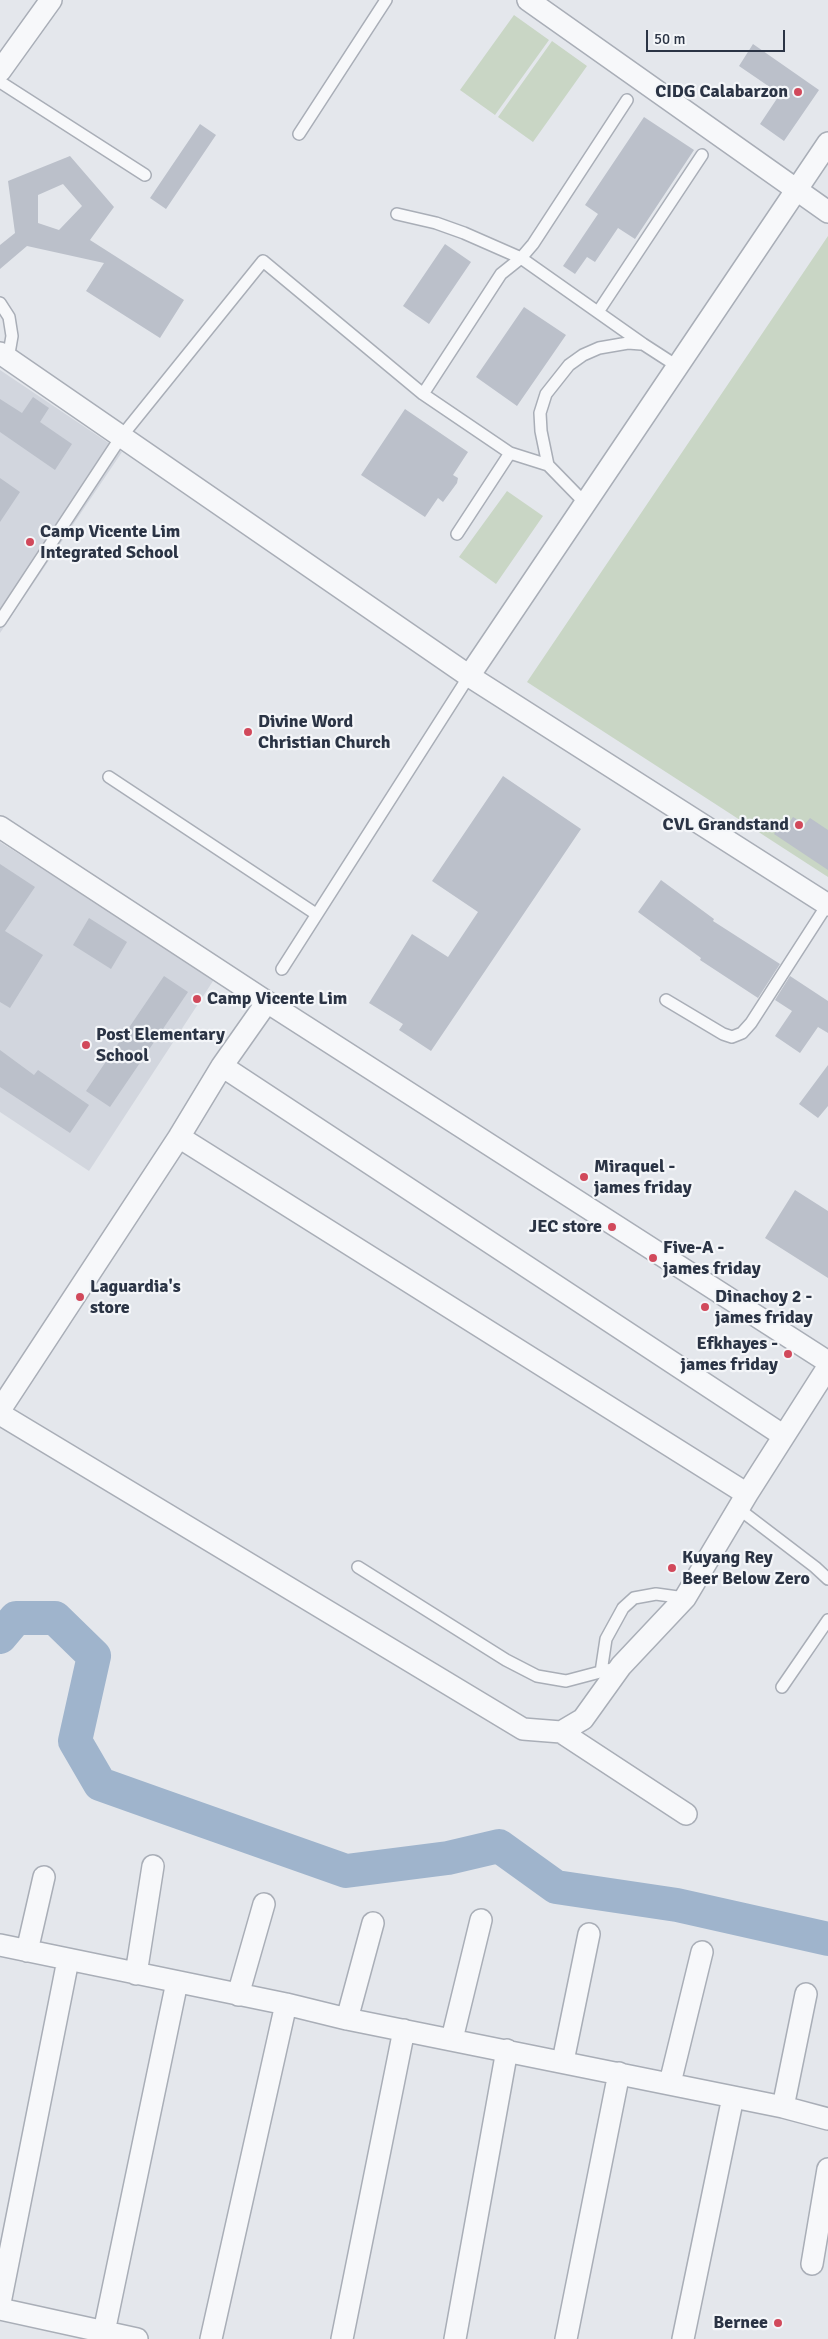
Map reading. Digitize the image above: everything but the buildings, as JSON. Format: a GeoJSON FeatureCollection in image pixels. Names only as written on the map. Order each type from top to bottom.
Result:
{"type":"FeatureCollection","features":[{"type":"Feature","properties":{"kind":"street"},"geometry":{"type":"LineString","coordinates":[[0,71],[51,0]]}},
{"type":"Feature","properties":{"kind":"street"},"geometry":{"type":"LineString","coordinates":[[528,0],[828,212]]}},
{"type":"Feature","properties":{"kind":"street"},"geometry":{"type":"LineString","coordinates":[[469,676],[828,143]]}},
{"type":"Feature","properties":{"kind":"street"},"geometry":{"type":"LineString","coordinates":[[4,356],[469,676],[828,905]]}},
{"type":"Feature","properties":{"kind":"street"},"geometry":{"type":"LineString","coordinates":[[0,827],[267,1002],[828,1362]]}},
{"type":"Feature","properties":{"kind":"street"},"geometry":{"type":"LineString","coordinates":[[267,1002],[222,1066],[179,1137],[0,1412],[523,1729],[561,1732],[686,1814]]}},
{"type":"Feature","properties":{"kind":"street"},"geometry":{"type":"LineString","coordinates":[[222,1066],[784,1436]]}},
{"type":"Feature","properties":{"kind":"street"},"geometry":{"type":"LineString","coordinates":[[179,1137],[743,1502]]}},
{"type":"Feature","properties":{"kind":"street"},"geometry":{"type":"LineString","coordinates":[[561,1732],[583,1719],[611,1669],[685,1598],[828,1367]]}},
{"type":"Feature","properties":{"kind":"street"},"geometry":{"type":"LineString","coordinates":[[136,1974],[154,1866]]}},
{"type":"Feature","properties":{"kind":"street"},"geometry":{"type":"LineString","coordinates":[[27,1951],[44,1877]]}},
{"type":"Feature","properties":{"kind":"street"},"geometry":{"type":"LineString","coordinates":[[238,1995],[264,1904]]}},
{"type":"Feature","properties":{"kind":"street"},"geometry":{"type":"LineString","coordinates":[[452,2039],[481,1920]]}},
{"type":"Feature","properties":{"kind":"street"},"geometry":{"type":"LineString","coordinates":[[347,2019],[373,1923]]}},
{"type":"Feature","properties":{"kind":"street"},"geometry":{"type":"LineString","coordinates":[[563,2061],[589,1934]]}},
{"type":"Feature","properties":{"kind":"street"},"geometry":{"type":"LineString","coordinates":[[0,1945],[286,2004],[347,2019],[782,2106],[828,2119]]}},
{"type":"Feature","properties":{"kind":"street"},"geometry":{"type":"LineString","coordinates":[[670,2083],[702,1952]]}},
{"type":"Feature","properties":{"kind":"street"},"geometry":{"type":"LineString","coordinates":[[0,2303],[68,1960]]}},
{"type":"Feature","properties":{"kind":"street"},"geometry":{"type":"LineString","coordinates":[[105,2335],[177,1982]]}},
{"type":"Feature","properties":{"kind":"street"},"geometry":{"type":"LineString","coordinates":[[782,2106],[806,1994]]}},
{"type":"Feature","properties":{"kind":"street"},"geometry":{"type":"LineString","coordinates":[[211,2339],[286,2004]]}},
{"type":"Feature","properties":{"kind":"street"},"geometry":{"type":"LineString","coordinates":[[342,2339],[404,2030]]}},
{"type":"Feature","properties":{"kind":"street"},"geometry":{"type":"LineString","coordinates":[[455,2339],[507,2050]]}},
{"type":"Feature","properties":{"kind":"street"},"geometry":{"type":"LineString","coordinates":[[566,2339],[619,2073]]}},
{"type":"Feature","properties":{"kind":"street"},"geometry":{"type":"LineString","coordinates":[[683,2339],[734,2097]]}},
{"type":"Feature","properties":{"kind":"street"},"geometry":{"type":"LineString","coordinates":[[812,2264],[828,2169]]}},
{"type":"Feature","properties":{"kind":"street"},"geometry":{"type":"LineString","coordinates":[[0,2309],[105,2335],[137,2339]]}},
{"type":"Feature","properties":{"kind":"lane"},"geometry":{"type":"LineString","coordinates":[[299,134],[386,0]]}},
{"type":"Feature","properties":{"kind":"lane"},"geometry":{"type":"LineString","coordinates":[[0,82],[145,175]]}},
{"type":"Feature","properties":{"kind":"lane"},"geometry":{"type":"LineString","coordinates":[[423,394],[501,274],[521,258],[533,244],[627,100]]}},
{"type":"Feature","properties":{"kind":"lane"},"geometry":{"type":"LineString","coordinates":[[598,312],[702,155]]}},
{"type":"Feature","properties":{"kind":"lane"},"geometry":{"type":"LineString","coordinates":[[397,214],[436,223],[521,258],[677,366]]}},
{"type":"Feature","properties":{"kind":"lane"},"geometry":{"type":"LineString","coordinates":[[0,621],[121,437],[263,261],[423,394],[510,453],[548,465],[586,504]]}},
{"type":"Feature","properties":{"kind":"lane"},"geometry":{"type":"LineString","coordinates":[[0,303],[8,317],[12,336],[4,356]]}},
{"type":"Feature","properties":{"kind":"lane"},"geometry":{"type":"LineString","coordinates":[[548,465],[541,431],[540,413],[546,394],[557,378],[569,365],[599,348],[628,343],[643,344]]}},
{"type":"Feature","properties":{"kind":"lane"},"geometry":{"type":"LineString","coordinates":[[457,534],[510,453]]}},
{"type":"Feature","properties":{"kind":"lane"},"geometry":{"type":"LineString","coordinates":[[282,969],[469,676]]}},
{"type":"Feature","properties":{"kind":"lane"},"geometry":{"type":"LineString","coordinates":[[109,778],[316,914]]}},
{"type":"Feature","properties":{"kind":"lane"},"geometry":{"type":"LineString","coordinates":[[666,1000],[723,1034],[732,1037],[742,1033],[751,1023],[828,905]]}},
{"type":"Feature","properties":{"kind":"lane"},"geometry":{"type":"LineString","coordinates":[[743,1502],[828,1579]]}},
{"type":"Feature","properties":{"kind":"lane"},"geometry":{"type":"LineString","coordinates":[[358,1567],[506,1660],[537,1676],[566,1680],[611,1669],[606,1639],[623,1608],[634,1598],[656,1594],[685,1598]]}},
{"type":"Feature","properties":{"kind":"lane"},"geometry":{"type":"LineString","coordinates":[[782,1687],[828,1620]]}},
{"type":"Feature","properties":{"kind":"shaded area","name":"Camp Vicente Lim Integrated School"},"geometry":{"type":"Polygon","coordinates":[[[0,370],[122,452],[0,633],[0,370]]]}},
{"type":"Feature","properties":{"kind":"shaded area","name":"Post Elementary School"},"geometry":{"type":"Polygon","coordinates":[[[0,842],[215,978],[89,1171],[0,1112],[0,842]]]}},
{"type":"Feature","properties":{"kind":"green space"},"geometry":{"type":"Polygon","coordinates":[[[514,15],[549,40],[495,115],[460,90],[514,15]]]}},
{"type":"Feature","properties":{"kind":"green space"},"geometry":{"type":"Polygon","coordinates":[[[552,41],[587,66],[533,142],[498,117],[552,41]]]}},
{"type":"Feature","properties":{"kind":"green space"},"geometry":{"type":"Polygon","coordinates":[[[828,236],[828,877],[527,682],[828,236]]]}},
{"type":"Feature","properties":{"kind":"green space"},"geometry":{"type":"Polygon","coordinates":[[[507,491],[543,516],[496,584],[459,557],[507,491]]]}},
{"type":"Feature","properties":{"kind":"waterway"},"geometry":{"type":"LineString","coordinates":[[0,1637],[16,1618],[55,1618],[94,1656],[75,1741],[100,1784],[346,1871],[448,1858],[499,1846],[556,1887],[677,1905],[828,1939]]}},
{"type":"Feature","properties":{"kind":"place","name":"CIDG Calabarzon"},"geometry":{"type":"Point","coordinates":[798,92]}},
{"type":"Feature","properties":{"kind":"place","name":"Camp Vicente Lim Integrated School"},"geometry":{"type":"Point","coordinates":[30,542]}},
{"type":"Feature","properties":{"kind":"place","name":"Divine Word Christian Church"},"geometry":{"type":"Point","coordinates":[248,732]}},
{"type":"Feature","properties":{"kind":"place","name":"CVL Grandstand"},"geometry":{"type":"Point","coordinates":[799,825]}},
{"type":"Feature","properties":{"kind":"place","name":"Camp Vicente Lim"},"geometry":{"type":"Point","coordinates":[197,999]}},
{"type":"Feature","properties":{"kind":"place","name":"Post Elementary School"},"geometry":{"type":"Point","coordinates":[86,1045]}},
{"type":"Feature","properties":{"kind":"place","name":"Miraquel - james friday"},"geometry":{"type":"Point","coordinates":[584,1177]}},
{"type":"Feature","properties":{"kind":"place","name":"JEC store"},"geometry":{"type":"Point","coordinates":[612,1227]}},
{"type":"Feature","properties":{"kind":"place","name":"Five-A - james friday"},"geometry":{"type":"Point","coordinates":[653,1258]}},
{"type":"Feature","properties":{"kind":"place","name":"Laguardia's store"},"geometry":{"type":"Point","coordinates":[80,1297]}},
{"type":"Feature","properties":{"kind":"place","name":"Dinachoy 2 - james friday"},"geometry":{"type":"Point","coordinates":[705,1307]}},
{"type":"Feature","properties":{"kind":"place","name":"Efkhayes - james friday"},"geometry":{"type":"Point","coordinates":[788,1354]}},
{"type":"Feature","properties":{"kind":"place","name":"Kuyang Rey Beer Below Zero"},"geometry":{"type":"Point","coordinates":[672,1568]}},
{"type":"Feature","properties":{"kind":"place","name":"Bernee"},"geometry":{"type":"Point","coordinates":[778,2323]}}]}
